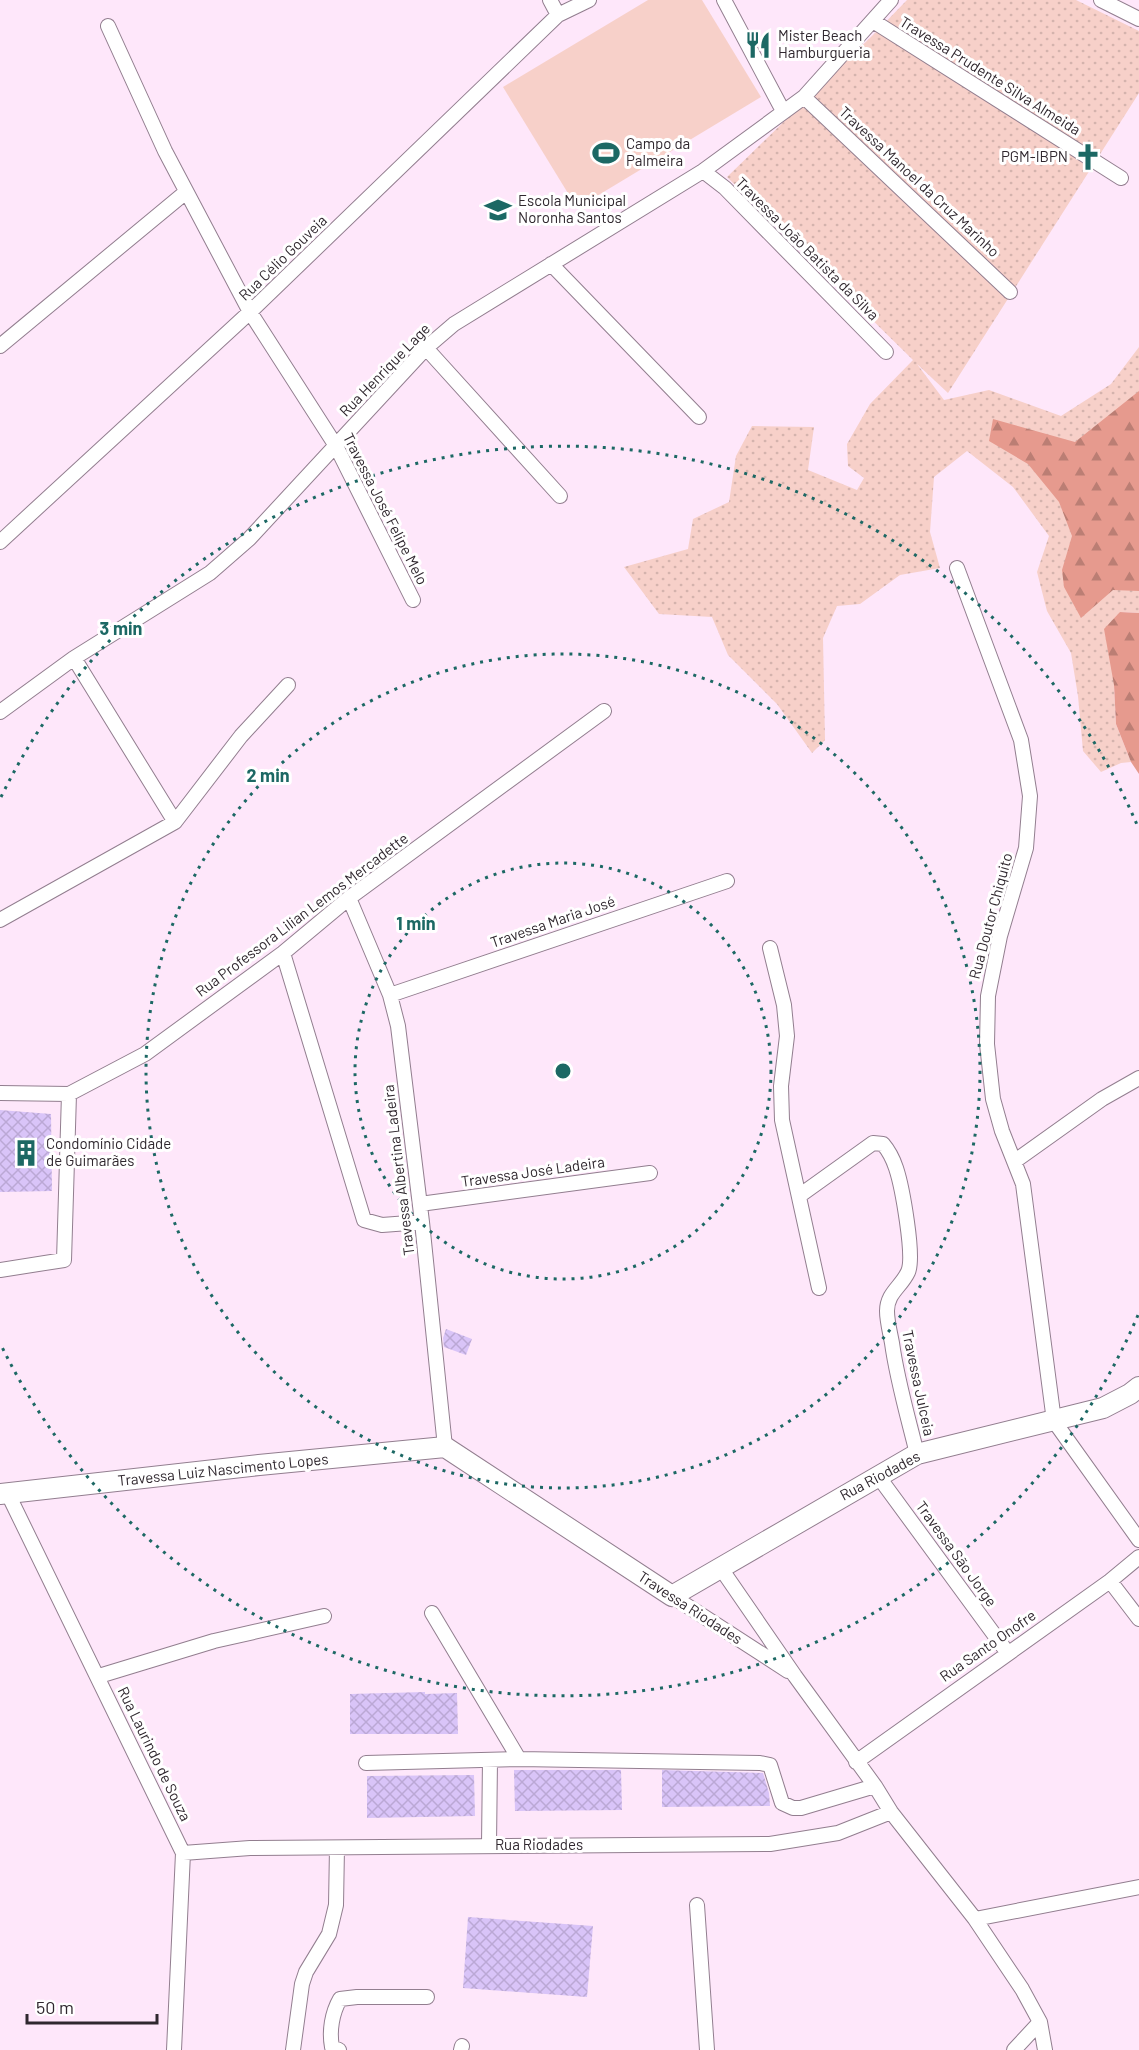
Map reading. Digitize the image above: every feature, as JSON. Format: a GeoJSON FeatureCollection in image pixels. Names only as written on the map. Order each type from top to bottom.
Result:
{"type":"FeatureCollection","features":[{"type":"Feature","properties":{"kind":"street"},"geometry":{"type":"LineString","coordinates":[[550,0],[558,15]]}},
{"type":"Feature","properties":{"kind":"street","name":"Rua Célio Gouveia"},"geometry":{"type":"LineString","coordinates":[[0,542],[250,312],[558,15],[589,0]]}},
{"type":"Feature","properties":{"kind":"street"},"geometry":{"type":"LineString","coordinates":[[724,0],[783,111]]}},
{"type":"Feature","properties":{"kind":"street","name":"Rua Henrique Lage"},"geometry":{"type":"LineString","coordinates":[[0,712],[74,658],[210,573],[249,539],[426,348],[454,324],[704,171],[804,97],[891,0]]}},
{"type":"Feature","properties":{"kind":"street"},"geometry":{"type":"LineString","coordinates":[[1101,0],[1139,19]]}},
{"type":"Feature","properties":{"kind":"street","name":"Travessa Prudente Silva Almeida"},"geometry":{"type":"LineString","coordinates":[[873,21],[1121,177]]}},
{"type":"Feature","properties":{"kind":"street","name":"Travessa José Felipe Melo"},"geometry":{"type":"LineString","coordinates":[[108,26],[186,192],[250,312],[336,446],[413,600]]}},
{"type":"Feature","properties":{"kind":"street","name":"Travessa Manoel da Cruz Marinho"},"geometry":{"type":"LineString","coordinates":[[804,97],[1010,292]]}},
{"type":"Feature","properties":{"kind":"street","name":"Travessa João Batista da Silva"},"geometry":{"type":"LineString","coordinates":[[704,171],[725,189],[886,352]]}},
{"type":"Feature","properties":{"kind":"street"},"geometry":{"type":"LineString","coordinates":[[0,346],[186,192]]}},
{"type":"Feature","properties":{"kind":"street"},"geometry":{"type":"LineString","coordinates":[[551,264],[699,417]]}},
{"type":"Feature","properties":{"kind":"street"},"geometry":{"type":"LineString","coordinates":[[426,348],[560,496]]}},
{"type":"Feature","properties":{"kind":"street","name":"Rua Doutor Chiquito"},"geometry":{"type":"LineString","coordinates":[[957,568],[1021,740],[1030,796],[1026,848],[1000,936],[988,996],[987,1044],[993,1099],[1024,1194],[1054,1421]]}},
{"type":"Feature","properties":{"kind":"street"},"geometry":{"type":"LineString","coordinates":[[74,658],[175,822]]}},
{"type":"Feature","properties":{"kind":"street"},"geometry":{"type":"LineString","coordinates":[[0,920],[175,822],[241,736],[288,685]]}},
{"type":"Feature","properties":{"kind":"street","name":"Rua Professora Lilian Lemos Mercadette"},"geometry":{"type":"LineString","coordinates":[[0,1093],[69,1094],[145,1054],[284,952],[350,898],[604,711]]}},
{"type":"Feature","properties":{"kind":"street","name":"Travessa Maria José"},"geometry":{"type":"LineString","coordinates":[[390,995],[727,881]]}},
{"type":"Feature","properties":{"kind":"street","name":"Travessa Albertina Ladeira"},"geometry":{"type":"LineString","coordinates":[[350,898],[390,995],[398,1026],[423,1222],[446,1447]]}},
{"type":"Feature","properties":{"kind":"street"},"geometry":{"type":"LineString","coordinates":[[770,948],[784,1005],[787,1036],[781,1086],[782,1120],[819,1288]]}},
{"type":"Feature","properties":{"kind":"street"},"geometry":{"type":"LineString","coordinates":[[284,952],[364,1220],[382,1225],[423,1222]]}},
{"type":"Feature","properties":{"kind":"street"},"geometry":{"type":"LineString","coordinates":[[1015,1161],[1102,1099],[1139,1078]]}},
{"type":"Feature","properties":{"kind":"street"},"geometry":{"type":"LineString","coordinates":[[0,1270],[64,1260],[69,1094]]}},
{"type":"Feature","properties":{"kind":"street","name":"Travessa Julceia"},"geometry":{"type":"LineString","coordinates":[[799,1196],[873,1143],[884,1144],[890,1152],[897,1169],[905,1209],[910,1259],[909,1270],[891,1294],[887,1314],[896,1371],[917,1454]]}},
{"type":"Feature","properties":{"kind":"street","name":"Travessa José Ladeira"},"geometry":{"type":"LineString","coordinates":[[420,1204],[650,1173]]}},
{"type":"Feature","properties":{"kind":"street","name":"Rua Riodades"},"geometry":{"type":"LineString","coordinates":[[672,1596],[917,1454],[1103,1408],[1139,1387]]}},
{"type":"Feature","properties":{"kind":"street"},"geometry":{"type":"LineString","coordinates":[[1054,1421],[1139,1540]]}},
{"type":"Feature","properties":{"kind":"street","name":"Travessa Luiz Nascimento Lopes"},"geometry":{"type":"LineString","coordinates":[[4,1494],[248,1466],[446,1447]]}},
{"type":"Feature","properties":{"kind":"street","name":"Travessa Riodades"},"geometry":{"type":"LineString","coordinates":[[446,1447],[795,1676],[875,1786],[891,1812],[975,1919],[1022,1989],[1040,2022]]}},
{"type":"Feature","properties":{"kind":"street","name":"Travessa São Jorge"},"geometry":{"type":"LineString","coordinates":[[878,1476],[1007,1652]]}},
{"type":"Feature","properties":{"kind":"street","name":"Rua Laurindo de Souza"},"geometry":{"type":"LineString","coordinates":[[4,1494],[99,1676],[183,1853],[174,2050]]}},
{"type":"Feature","properties":{"kind":"street","name":"Rua Santo Onofre"},"geometry":{"type":"LineString","coordinates":[[856,1762],[1007,1652],[1110,1581],[1139,1557]]}},
{"type":"Feature","properties":{"kind":"street"},"geometry":{"type":"LineString","coordinates":[[720,1567],[795,1676]]}},
{"type":"Feature","properties":{"kind":"street"},"geometry":{"type":"LineString","coordinates":[[1110,1581],[1139,1619]]}},
{"type":"Feature","properties":{"kind":"street"},"geometry":{"type":"LineString","coordinates":[[432,1613],[519,1759]]}},
{"type":"Feature","properties":{"kind":"street"},"geometry":{"type":"LineString","coordinates":[[99,1676],[214,1641],[324,1616]]}},
{"type":"Feature","properties":{"kind":"street"},"geometry":{"type":"LineString","coordinates":[[366,1763],[519,1759],[765,1764],[772,1768],[782,1803],[793,1808],[801,1808],[875,1786]]}},
{"type":"Feature","properties":{"kind":"street"},"geometry":{"type":"LineString","coordinates":[[489,1845],[490,1760]]}},
{"type":"Feature","properties":{"kind":"street","name":"Rua Riodades"},"geometry":{"type":"LineString","coordinates":[[183,1853],[250,1848],[770,1844],[838,1833],[891,1812]]}},
{"type":"Feature","properties":{"kind":"street"},"geometry":{"type":"LineString","coordinates":[[293,2050],[302,1984],[310,1965],[329,1934],[336,1905],[338,1848]]}},
{"type":"Feature","properties":{"kind":"street"},"geometry":{"type":"LineString","coordinates":[[975,1919],[1139,1887]]}},
{"type":"Feature","properties":{"kind":"street"},"geometry":{"type":"LineString","coordinates":[[697,1905],[706,2050]]}},
{"type":"Feature","properties":{"kind":"street"},"geometry":{"type":"LineString","coordinates":[[339,2050],[332,2047],[331,2041],[334,2010],[340,1999],[427,1997]]}},
{"type":"Feature","properties":{"kind":"street"},"geometry":{"type":"LineString","coordinates":[[1014,2050],[1040,2022]]}},
{"type":"Feature","properties":{"kind":"street"},"geometry":{"type":"LineString","coordinates":[[1040,2022],[1045,2050]]}},
{"type":"Feature","properties":{"kind":"shaded area","name":"Campo da Palmeira"},"geometry":{"type":"Polygon","coordinates":[[[648,0],[702,0],[761,97],[577,208],[503,87],[648,0]]]}},
{"type":"Feature","properties":{"kind":"shaded area"},"geometry":{"type":"Polygon","coordinates":[[[907,0],[1076,0],[1139,31],[1139,93],[948,393],[917,364],[944,400],[989,390],[1061,416],[1111,384],[1139,347],[1139,613],[1120,612],[1114,685],[1116,724],[1131,762],[1121,763],[1101,772],[1083,751],[1071,653],[1047,611],[1037,572],[1049,536],[1013,487],[967,451],[934,477],[930,532],[940,568],[900,575],[860,604],[837,606],[823,638],[825,740],[812,753],[777,704],[728,655],[712,617],[659,614],[624,567],[688,549],[693,519],[729,502],[736,456],[752,426],[814,427],[808,470],[857,490],[864,478],[848,466],[847,444],[870,404],[913,360],[727,177],[907,0]]]}},
{"type":"Feature","properties":{"kind":"green space"},"geometry":{"type":"Polygon","coordinates":[[[1139,391],[1139,591],[1113,590],[1081,618],[1064,587],[1062,570],[1072,536],[1059,502],[1028,464],[989,441],[993,419],[1075,442],[1139,391]]]}},
{"type":"Feature","properties":{"kind":"green space"},"geometry":{"type":"Polygon","coordinates":[[[1120,612],[1139,613],[1139,774],[1131,762],[1116,724],[1114,685],[1104,629],[1120,612]]]}},
{"type":"Feature","properties":{"kind":"building","name":"Condomínio Cidade de Guimarães"},"geometry":{"type":"Polygon","coordinates":[[[0,1110],[51,1114],[52,1191],[0,1192],[0,1110]]]}},
{"type":"Feature","properties":{"kind":"building"},"geometry":{"type":"Polygon","coordinates":[[[446,1329],[472,1339],[466,1355],[444,1347],[443,1338],[446,1329]]]}},
{"type":"Feature","properties":{"kind":"building"},"geometry":{"type":"Polygon","coordinates":[[[425,1692],[425,1694],[457,1693],[458,1734],[350,1734],[350,1694],[425,1692]]]}},
{"type":"Feature","properties":{"kind":"building"},"geometry":{"type":"Polygon","coordinates":[[[514,1770],[621,1770],[622,1810],[515,1811],[514,1770]]]}},
{"type":"Feature","properties":{"kind":"building"},"geometry":{"type":"Polygon","coordinates":[[[662,1770],[763,1773],[770,1806],[662,1807],[662,1770]]]}},
{"type":"Feature","properties":{"kind":"building"},"geometry":{"type":"Polygon","coordinates":[[[474,1775],[475,1816],[367,1818],[367,1776],[474,1775]]]}},
{"type":"Feature","properties":{"kind":"building"},"geometry":{"type":"Polygon","coordinates":[[[468,1917],[593,1926],[587,1997],[463,1988],[468,1917]]]}},
{"type":"Feature","properties":{"kind":"place","name":"Mister Beach Hamburgueria"},"geometry":{"type":"Point","coordinates":[758,45]}},
{"type":"Feature","properties":{"kind":"place","name":"Campo da Palmeira"},"geometry":{"type":"Point","coordinates":[606,153]}},
{"type":"Feature","properties":{"kind":"place","name":"PGM-IBPN"},"geometry":{"type":"Point","coordinates":[1088,157]}},
{"type":"Feature","properties":{"kind":"place","name":"Escola Municipal Noronha Santos"},"geometry":{"type":"Point","coordinates":[498,210]}},
{"type":"Feature","properties":{"kind":"place","name":"Condomínio Cidade de Guimarães"},"geometry":{"type":"Point","coordinates":[26,1153]}}]}
